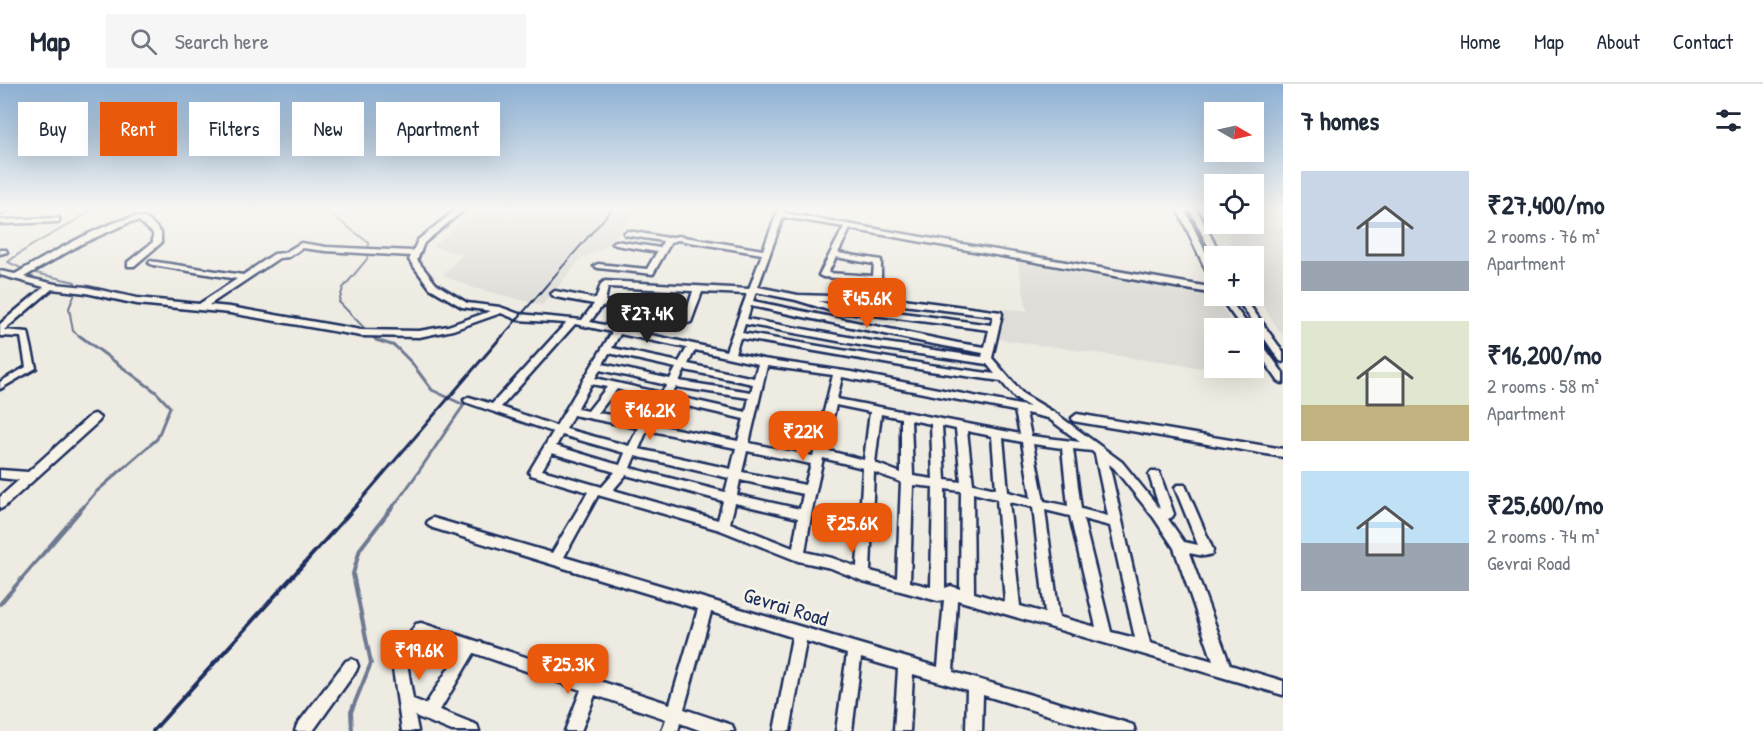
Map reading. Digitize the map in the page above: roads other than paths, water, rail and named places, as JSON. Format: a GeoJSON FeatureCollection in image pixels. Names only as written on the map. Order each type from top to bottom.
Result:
{"type":"FeatureCollection","features":[{"type":"Feature","properties":{"kind":"street"},"geometry":{"type":"LineString","coordinates":[[20,275],[91,238]]}},
{"type":"Feature","properties":{"kind":"street"},"geometry":{"type":"LineString","coordinates":[[131,264],[157,243],[157,238]]}},
{"type":"Feature","properties":{"kind":"street"},"geometry":{"type":"LineString","coordinates":[[426,238],[421,242],[413,260],[432,286],[465,305],[500,310],[518,316],[579,323],[763,362],[851,375],[1051,415]]}},
{"type":"Feature","properties":{"kind":"street"},"geometry":{"type":"LineString","coordinates":[[658,238],[668,240],[677,238]]}},
{"type":"Feature","properties":{"kind":"street"},"geometry":{"type":"LineString","coordinates":[[679,238],[767,253]]}},
{"type":"Feature","properties":{"kind":"street"},"geometry":{"type":"LineString","coordinates":[[729,355],[772,238]]}},
{"type":"Feature","properties":{"kind":"street"},"geometry":{"type":"LineString","coordinates":[[833,254],[878,262],[877,279],[823,275],[833,254],[841,238]]}},
{"type":"Feature","properties":{"kind":"street"},"geometry":{"type":"LineString","coordinates":[[917,238],[1204,289]]}},
{"type":"Feature","properties":{"kind":"street"},"geometry":{"type":"LineString","coordinates":[[1194,238],[1204,258]]}},
{"type":"Feature","properties":{"kind":"street"},"geometry":{"type":"LineString","coordinates":[[598,266],[650,272],[668,240]]}},
{"type":"Feature","properties":{"kind":"street"},"geometry":{"type":"LineString","coordinates":[[616,243],[662,251]]}},
{"type":"Feature","properties":{"kind":"street"},"geometry":{"type":"LineString","coordinates":[[202,306],[277,256],[286,255],[301,245],[416,254]]}},
{"type":"Feature","properties":{"kind":"street"},"geometry":{"type":"LineString","coordinates":[[153,263],[244,278]]}},
{"type":"Feature","properties":{"kind":"street"},"geometry":{"type":"LineString","coordinates":[[2,275],[20,275],[52,286],[86,290],[137,301],[202,306],[361,333],[419,334],[450,328],[500,310]]}},
{"type":"Feature","properties":{"kind":"street"},"geometry":{"type":"LineString","coordinates":[[494,408],[600,302],[605,284],[753,291],[798,298],[895,301],[998,314],[989,356],[1003,378],[1019,396],[1051,415],[1118,465],[1158,515],[1180,546],[1224,671]]}},
{"type":"Feature","properties":{"kind":"street"},"geometry":{"type":"LineString","coordinates":[[0,331],[52,286]]}},
{"type":"Feature","properties":{"kind":"street"},"geometry":{"type":"LineString","coordinates":[[555,294],[688,320],[698,290]]}},
{"type":"Feature","properties":{"kind":"street"},"geometry":{"type":"LineString","coordinates":[[748,303],[820,316],[989,356]]}},
{"type":"Feature","properties":{"kind":"street"},"geometry":{"type":"LineString","coordinates":[[1246,306],[1283,358]]}},
{"type":"Feature","properties":{"kind":"street"},"geometry":{"type":"LineString","coordinates":[[742,321],[865,343],[989,356]]}},
{"type":"Feature","properties":{"kind":"street"},"geometry":{"type":"LineString","coordinates":[[0,331],[25,334],[31,368],[0,386]]}},
{"type":"Feature","properties":{"kind":"street"},"geometry":{"type":"LineString","coordinates":[[617,331],[535,472],[723,526],[798,556],[832,562],[864,575],[903,586],[967,597],[1283,688]]}},
{"type":"Feature","properties":{"kind":"street"},"geometry":{"type":"LineString","coordinates":[[737,335],[1003,378]]}},
{"type":"Feature","properties":{"kind":"street"},"geometry":{"type":"LineString","coordinates":[[555,560],[599,491],[622,472],[644,426],[674,383],[692,347]]}},
{"type":"Feature","properties":{"kind":"street"},"geometry":{"type":"LineString","coordinates":[[606,350],[759,382]]}},
{"type":"Feature","properties":{"kind":"street"},"geometry":{"type":"LineString","coordinates":[[1264,353],[1283,380]]}},
{"type":"Feature","properties":{"kind":"street"},"geometry":{"type":"LineString","coordinates":[[851,375],[852,354]]}},
{"type":"Feature","properties":{"kind":"street"},"geometry":{"type":"LineString","coordinates":[[723,526],[763,362]]}},
{"type":"Feature","properties":{"kind":"street"},"geometry":{"type":"LineString","coordinates":[[597,366],[674,383],[754,396]]}},
{"type":"Feature","properties":{"kind":"street"},"geometry":{"type":"LineString","coordinates":[[798,556],[803,514],[838,373]]}},
{"type":"Feature","properties":{"kind":"street"},"geometry":{"type":"LineString","coordinates":[[589,380],[748,416]]}},
{"type":"Feature","properties":{"kind":"street"},"geometry":{"type":"LineString","coordinates":[[591,415],[614,386]]}},
{"type":"Feature","properties":{"kind":"street"},"geometry":{"type":"LineString","coordinates":[[618,421],[638,390]]}},
{"type":"Feature","properties":{"kind":"street"},"geometry":{"type":"LineString","coordinates":[[469,400],[559,431],[633,452],[810,491]]}},
{"type":"Feature","properties":{"kind":"street"},"geometry":{"type":"LineString","coordinates":[[832,401],[1027,439],[1098,449]]}},
{"type":"Feature","properties":{"kind":"street"},"geometry":{"type":"LineString","coordinates":[[1019,408],[1039,504],[1053,622]]}},
{"type":"Feature","properties":{"kind":"street"},"geometry":{"type":"LineString","coordinates":[[864,575],[869,465],[876,410]]}},
{"type":"Feature","properties":{"kind":"street"},"geometry":{"type":"LineString","coordinates":[[571,411],[742,446],[869,465],[907,480],[967,487],[1115,522]]}},
{"type":"Feature","properties":{"kind":"street"},"geometry":{"type":"LineString","coordinates":[[903,586],[907,480],[906,415]]}},
{"type":"Feature","properties":{"kind":"street"},"geometry":{"type":"LineString","coordinates":[[0,504],[95,418]]}},
{"type":"Feature","properties":{"kind":"street"},"geometry":{"type":"LineString","coordinates":[[1077,418],[1283,453]]}},
{"type":"Feature","properties":{"kind":"street"},"geometry":{"type":"LineString","coordinates":[[936,421],[945,594],[945,676]]}},
{"type":"Feature","properties":{"kind":"street"},"geometry":{"type":"LineString","coordinates":[[961,426],[967,487],[967,597]]}},
{"type":"Feature","properties":{"kind":"street"},"geometry":{"type":"LineString","coordinates":[[997,433],[1013,610]]}},
{"type":"Feature","properties":{"kind":"street"},"geometry":{"type":"LineString","coordinates":[[1067,446],[1075,512],[1105,636]]}},
{"type":"Feature","properties":{"kind":"street"},"geometry":{"type":"LineString","coordinates":[[549,448],[622,472],[729,499],[803,514]]}},
{"type":"Feature","properties":{"kind":"street"},"geometry":{"type":"LineString","coordinates":[[1098,449],[1144,648]]}},
{"type":"Feature","properties":{"kind":"street"},"geometry":{"type":"LineString","coordinates":[[0,474],[31,476]]}},
{"type":"Feature","properties":{"kind":"street"},"geometry":{"type":"LineString","coordinates":[[1155,475],[1168,513],[1158,515]]}},
{"type":"Feature","properties":{"kind":"street"},"geometry":{"type":"LineString","coordinates":[[1180,546],[1207,550],[1181,488]]}},
{"type":"Feature","properties":{"kind":"street","name":"Gevrai Road"},"geometry":{"type":"LineString","coordinates":[[433,523],[1126,731]]}},
{"type":"Feature","properties":{"kind":"street"},"geometry":{"type":"LineString","coordinates":[[670,731],[706,605]]}},
{"type":"Feature","properties":{"kind":"street"},"geometry":{"type":"LineString","coordinates":[[410,731],[399,662],[421,629],[726,731]]}},
{"type":"Feature","properties":{"kind":"street"},"geometry":{"type":"LineString","coordinates":[[782,731],[800,633]]}},
{"type":"Feature","properties":{"kind":"street"},"geometry":{"type":"LineString","coordinates":[[429,714],[471,645]]}},
{"type":"Feature","properties":{"kind":"street"},"geometry":{"type":"LineString","coordinates":[[844,731],[855,650]]}},
{"type":"Feature","properties":{"kind":"street"},"geometry":{"type":"LineString","coordinates":[[902,731],[906,665]]}},
{"type":"Feature","properties":{"kind":"street"},"geometry":{"type":"LineString","coordinates":[[303,731],[351,666]]}},
{"type":"Feature","properties":{"kind":"street"},"geometry":{"type":"LineString","coordinates":[[573,731],[591,685]]}},
{"type":"Feature","properties":{"kind":"street"},"geometry":{"type":"LineString","coordinates":[[974,731],[975,686]]}},
{"type":"Feature","properties":{"kind":"street"},"geometry":{"type":"LineString","coordinates":[[406,704],[471,731]]}},
{"type":"Feature","properties":{"kind":"waterway"},"geometry":{"type":"LineString","coordinates":[[25,270],[8,262],[44,238]]}},
{"type":"Feature","properties":{"kind":"waterway"},"geometry":{"type":"LineString","coordinates":[[363,238],[369,243],[367,259],[343,288],[339,302],[374,338]]}},
{"type":"Feature","properties":{"kind":"waterway"},"geometry":{"type":"LineString","coordinates":[[31,272],[75,282],[74,296],[69,308],[73,331],[82,338]]}},
{"type":"Feature","properties":{"kind":"waterway"},"geometry":{"type":"LineString","coordinates":[[80,336],[156,392],[170,407],[157,439],[96,492],[82,508]]}},
{"type":"Feature","properties":{"kind":"waterway"},"geometry":{"type":"LineString","coordinates":[[373,336],[376,340],[395,346],[411,362],[432,390],[464,405],[392,508]]}},
{"type":"Feature","properties":{"kind":"waterway"},"geometry":{"type":"LineString","coordinates":[[0,604],[84,506]]}},
{"type":"Feature","properties":{"kind":"waterway"},"geometry":{"type":"LineString","coordinates":[[352,731],[351,712],[371,663],[353,574],[360,549],[393,506]]}},
{"type":"Feature","properties":{"kind":"railway"},"geometry":{"type":"LineString","coordinates":[[501,338],[587,238]]}},
{"type":"Feature","properties":{"kind":"railway"},"geometry":{"type":"LineString","coordinates":[[354,508],[502,336]]}},
{"type":"Feature","properties":{"kind":"railway"},"geometry":{"type":"LineString","coordinates":[[153,731],[356,506]]}}]}
